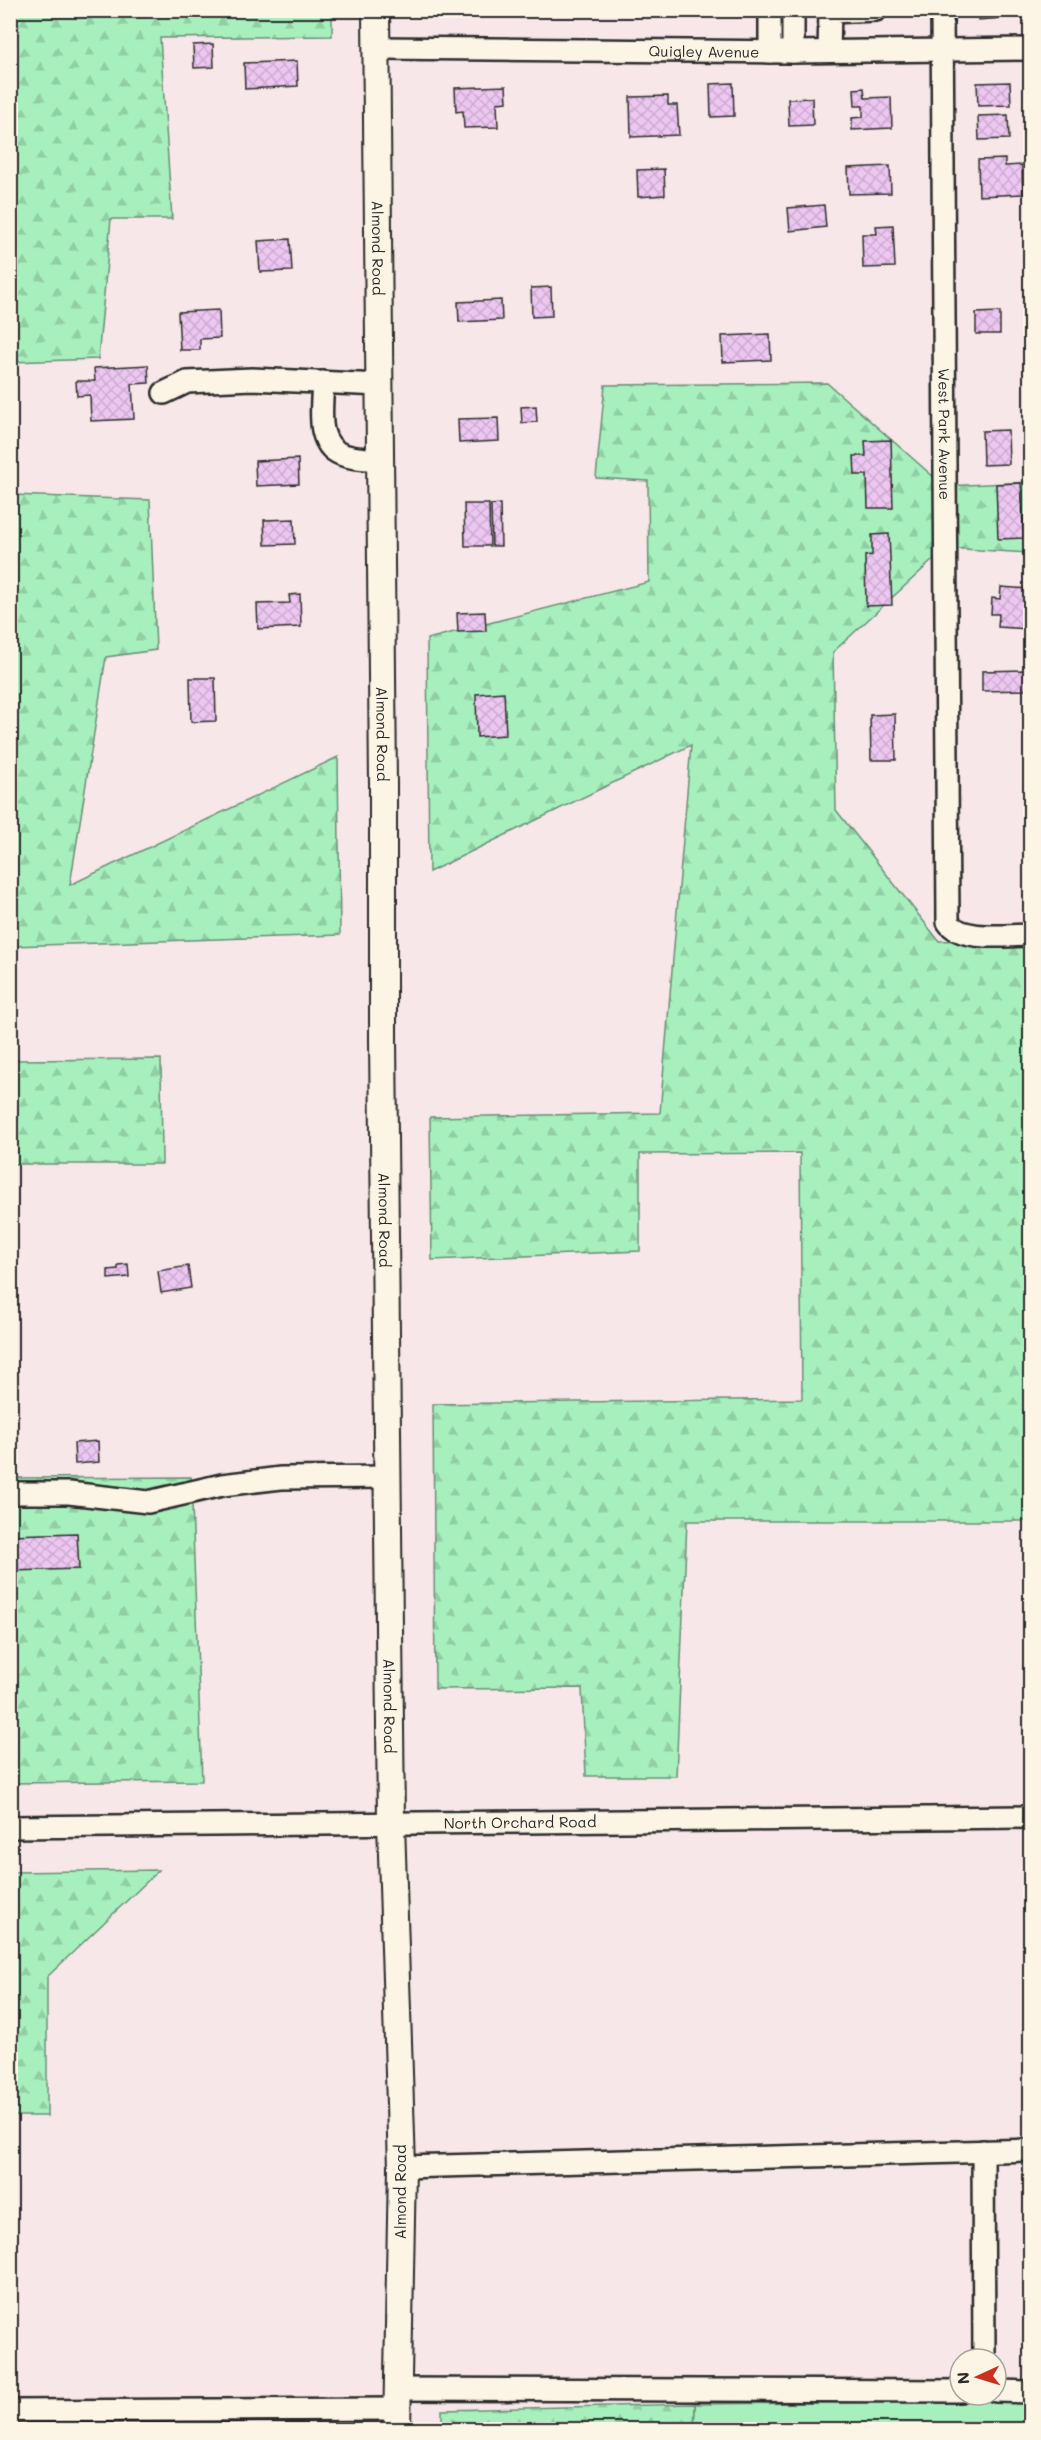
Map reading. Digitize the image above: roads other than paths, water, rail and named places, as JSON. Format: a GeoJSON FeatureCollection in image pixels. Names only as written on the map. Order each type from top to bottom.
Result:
{"type":"FeatureCollection","features":[{"type":"Feature","properties":{"kind":"main road","name":"Almond Road"},"geometry":{"type":"LineString","coordinates":[[376,10],[391,1823],[402,2167],[397,2409]]}},
{"type":"Feature","properties":{"kind":"street"},"geometry":{"type":"LineString","coordinates":[[770,10],[770,52]]}},
{"type":"Feature","properties":{"kind":"street"},"geometry":{"type":"LineString","coordinates":[[793,10],[793,52]]}},
{"type":"Feature","properties":{"kind":"street"},"geometry":{"type":"LineString","coordinates":[[829,51],[830,12],[876,10]]}},
{"type":"Feature","properties":{"kind":"street","name":"West Park Avenue"},"geometry":{"type":"LineString","coordinates":[[942,10],[948,922],[951,927],[965,934],[1030,935]]}},
{"type":"Feature","properties":{"kind":"street","name":"Quigley Avenue"},"geometry":{"type":"LineString","coordinates":[[376,48],[770,52],[1030,49]]}},
{"type":"Feature","properties":{"kind":"street"},"geometry":{"type":"LineString","coordinates":[[164,393],[187,382],[252,379],[380,385]]}},
{"type":"Feature","properties":{"kind":"street"},"geometry":{"type":"LineString","coordinates":[[323,382],[321,415],[323,434],[328,446],[345,456],[381,460]]}},
{"type":"Feature","properties":{"kind":"street"},"geometry":{"type":"LineString","coordinates":[[10,1493],[69,1493],[148,1502],[222,1485],[281,1478],[388,1477]]}},
{"type":"Feature","properties":{"kind":"street","name":"North Orchard Road"},"geometry":{"type":"LineString","coordinates":[[10,1827],[1030,1817]]}},
{"type":"Feature","properties":{"kind":"street"},"geometry":{"type":"LineString","coordinates":[[402,2167],[1030,2150]]}},
{"type":"Feature","properties":{"kind":"street"},"geometry":{"type":"LineString","coordinates":[[983,2151],[984,2347]]}},
{"type":"Feature","properties":{"kind":"street"},"geometry":{"type":"LineString","coordinates":[[10,2411],[158,2420],[397,2409],[948,2391]]}},
{"type":"Feature","properties":{"kind":"street"},"geometry":{"type":"LineString","coordinates":[[1008,2391],[1030,2392]]}}]}
